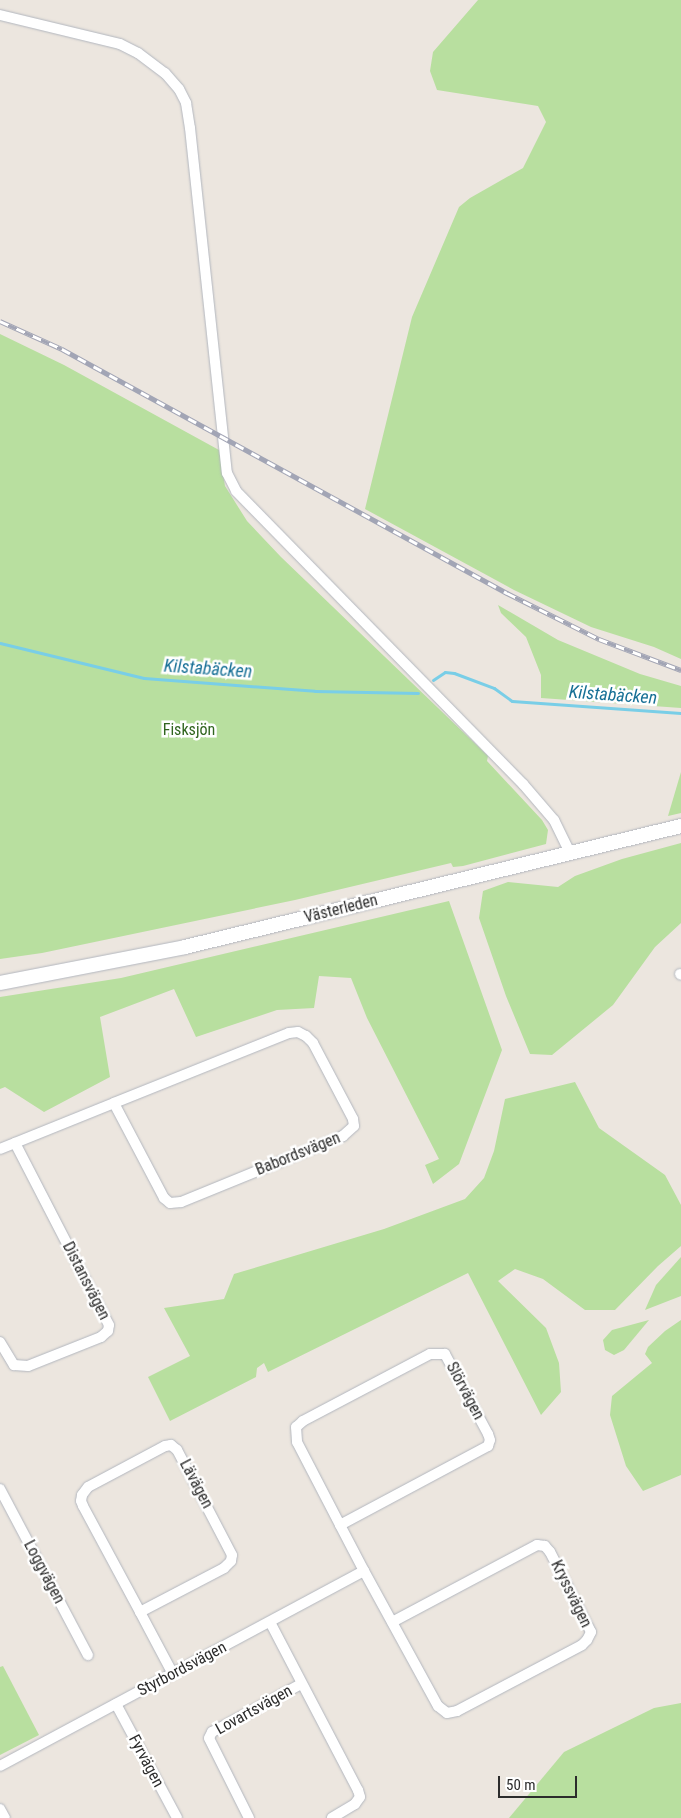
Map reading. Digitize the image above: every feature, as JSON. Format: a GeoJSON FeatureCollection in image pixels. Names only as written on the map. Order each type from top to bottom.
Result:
{"type":"FeatureCollection","features":[{"type":"Feature","properties":{"kind":"street"},"geometry":{"type":"LineString","coordinates":[[0,14],[120,44],[138,53],[165,73],[179,89],[186,103],[190,128],[227,473],[236,491],[523,784],[554,820],[570,853]]}},
{"type":"Feature","properties":{"kind":"street","name":"Västerleden"},"geometry":{"type":"LineString","coordinates":[[0,983],[185,947],[681,826]]}},
{"type":"Feature","properties":{"kind":"street","name":"Babordsvägen"},"geometry":{"type":"LineString","coordinates":[[0,1149],[289,1033],[298,1032],[306,1036],[313,1043],[353,1119],[354,1126],[343,1136],[181,1202],[170,1203],[164,1198],[114,1104]]}},
{"type":"Feature","properties":{"kind":"street","name":"Distansvägen"},"geometry":{"type":"LineString","coordinates":[[0,1342],[14,1365],[28,1366],[101,1337],[108,1331],[109,1325],[15,1143]]}},
{"type":"Feature","properties":{"kind":"street","name":"Slörvägen"},"geometry":{"type":"LineString","coordinates":[[340,1525],[488,1446],[490,1440],[444,1354],[430,1354],[303,1421],[296,1427],[296,1442],[364,1571]]}},
{"type":"Feature","properties":{"kind":"street","name":"Lävägen"},"geometry":{"type":"LineString","coordinates":[[140,1612],[224,1568],[231,1561],[232,1555],[177,1450],[171,1445],[165,1446],[88,1487],[82,1494],[83,1506],[173,1674]]}},
{"type":"Feature","properties":{"kind":"street","name":"Loggvägen"},"geometry":{"type":"LineString","coordinates":[[0,1489],[88,1655]]}},
{"type":"Feature","properties":{"kind":"street","name":"Kryssvägen"},"geometry":{"type":"LineString","coordinates":[[364,1571],[438,1706],[447,1713],[457,1711],[582,1645],[591,1632],[550,1552],[545,1546],[537,1545],[392,1622]]}},
{"type":"Feature","properties":{"kind":"street","name":"Styrbordsvägen"},"geometry":{"type":"LineString","coordinates":[[0,1766],[364,1571]]}},
{"type":"Feature","properties":{"kind":"street","name":"Lovartsvägen"},"geometry":{"type":"LineString","coordinates":[[270,1622],[358,1790],[360,1797],[355,1804],[332,1818]]}},
{"type":"Feature","properties":{"kind":"street","name":"Lovartsvägen"},"geometry":{"type":"LineString","coordinates":[[249,1818],[209,1738],[212,1732],[302,1684]]}},
{"type":"Feature","properties":{"kind":"street","name":"Fyrvägen"},"geometry":{"type":"LineString","coordinates":[[116,1704],[176,1818]]}},
{"type":"Feature","properties":{"kind":"street"},"geometry":{"type":"LineString","coordinates":[[0,1809],[5,1818]]}},
{"type":"Feature","properties":{"kind":"green space"},"geometry":{"type":"Polygon","coordinates":[[[478,0],[681,0],[681,659],[654,647],[591,627],[514,590],[365,509],[412,317],[459,207],[470,198],[523,168],[546,122],[538,106],[437,90],[430,71],[433,52],[478,0]]]}},
{"type":"Feature","properties":{"kind":"green space","name":"Fisksjön"},"geometry":{"type":"Polygon","coordinates":[[[0,334],[64,365],[219,450],[225,486],[247,521],[281,557],[488,756],[487,761],[542,820],[548,830],[546,844],[463,866],[453,867],[451,863],[295,900],[42,953],[0,959],[0,334]]]}},
{"type":"Feature","properties":{"kind":"green space"},"geometry":{"type":"Polygon","coordinates":[[[498,605],[558,640],[640,674],[681,686],[681,708],[541,698],[541,675],[526,637],[501,613],[498,605]]]}},
{"type":"Feature","properties":{"kind":"green space"},"geometry":{"type":"Polygon","coordinates":[[[681,772],[681,813],[668,816],[681,772]]]}},
{"type":"Feature","properties":{"kind":"green space"},"geometry":{"type":"Polygon","coordinates":[[[681,843],[681,923],[655,947],[613,1005],[552,1055],[530,1054],[506,996],[479,918],[483,891],[508,882],[558,887],[575,876],[622,859],[681,843]]]}},
{"type":"Feature","properties":{"kind":"green space"},"geometry":{"type":"Polygon","coordinates":[[[449,901],[502,1050],[459,1164],[433,1184],[425,1165],[439,1159],[367,1018],[351,978],[319,976],[314,1008],[277,1010],[196,1037],[174,989],[100,1017],[110,1077],[44,1112],[5,1087],[0,1089],[0,997],[121,978],[449,901]]]}},
{"type":"Feature","properties":{"kind":"green space"},"geometry":{"type":"Polygon","coordinates":[[[575,1082],[599,1128],[665,1175],[681,1205],[681,1246],[658,1266],[615,1310],[585,1310],[543,1279],[515,1269],[498,1281],[546,1328],[559,1363],[561,1392],[541,1415],[468,1273],[268,1372],[264,1363],[257,1368],[256,1377],[170,1421],[148,1377],[190,1356],[164,1308],[224,1299],[234,1274],[384,1229],[465,1199],[484,1178],[494,1151],[505,1099],[575,1082]]]}},
{"type":"Feature","properties":{"kind":"green space"},"geometry":{"type":"Polygon","coordinates":[[[681,1257],[681,1296],[645,1310],[656,1285],[681,1257]]]}},
{"type":"Feature","properties":{"kind":"green space"},"geometry":{"type":"Polygon","coordinates":[[[649,1320],[624,1350],[614,1355],[605,1350],[603,1340],[612,1330],[649,1320]]]}},
{"type":"Feature","properties":{"kind":"green space"},"geometry":{"type":"Polygon","coordinates":[[[681,1320],[681,1475],[643,1491],[626,1466],[610,1415],[612,1396],[652,1363],[645,1354],[648,1347],[665,1331],[681,1320]]]}},
{"type":"Feature","properties":{"kind":"green space"},"geometry":{"type":"Polygon","coordinates":[[[3,1666],[39,1735],[0,1755],[0,1667],[3,1666]]]}},
{"type":"Feature","properties":{"kind":"green space"},"geometry":{"type":"Polygon","coordinates":[[[681,1703],[681,1818],[509,1818],[564,1752],[654,1708],[681,1703]]]}},
{"type":"Feature","properties":{"kind":"waterway","name":"Kilstabäcken"},"geometry":{"type":"LineString","coordinates":[[0,643],[144,678],[315,691],[418,693]]}},
{"type":"Feature","properties":{"kind":"waterway","name":"Kilstabäcken"},"geometry":{"type":"LineString","coordinates":[[433,680],[445,672],[454,673],[494,688],[512,701],[681,713]]}},
{"type":"Feature","properties":{"kind":"railway"},"geometry":{"type":"LineString","coordinates":[[0,321],[62,349],[507,593],[599,639],[681,670]]}}]}
